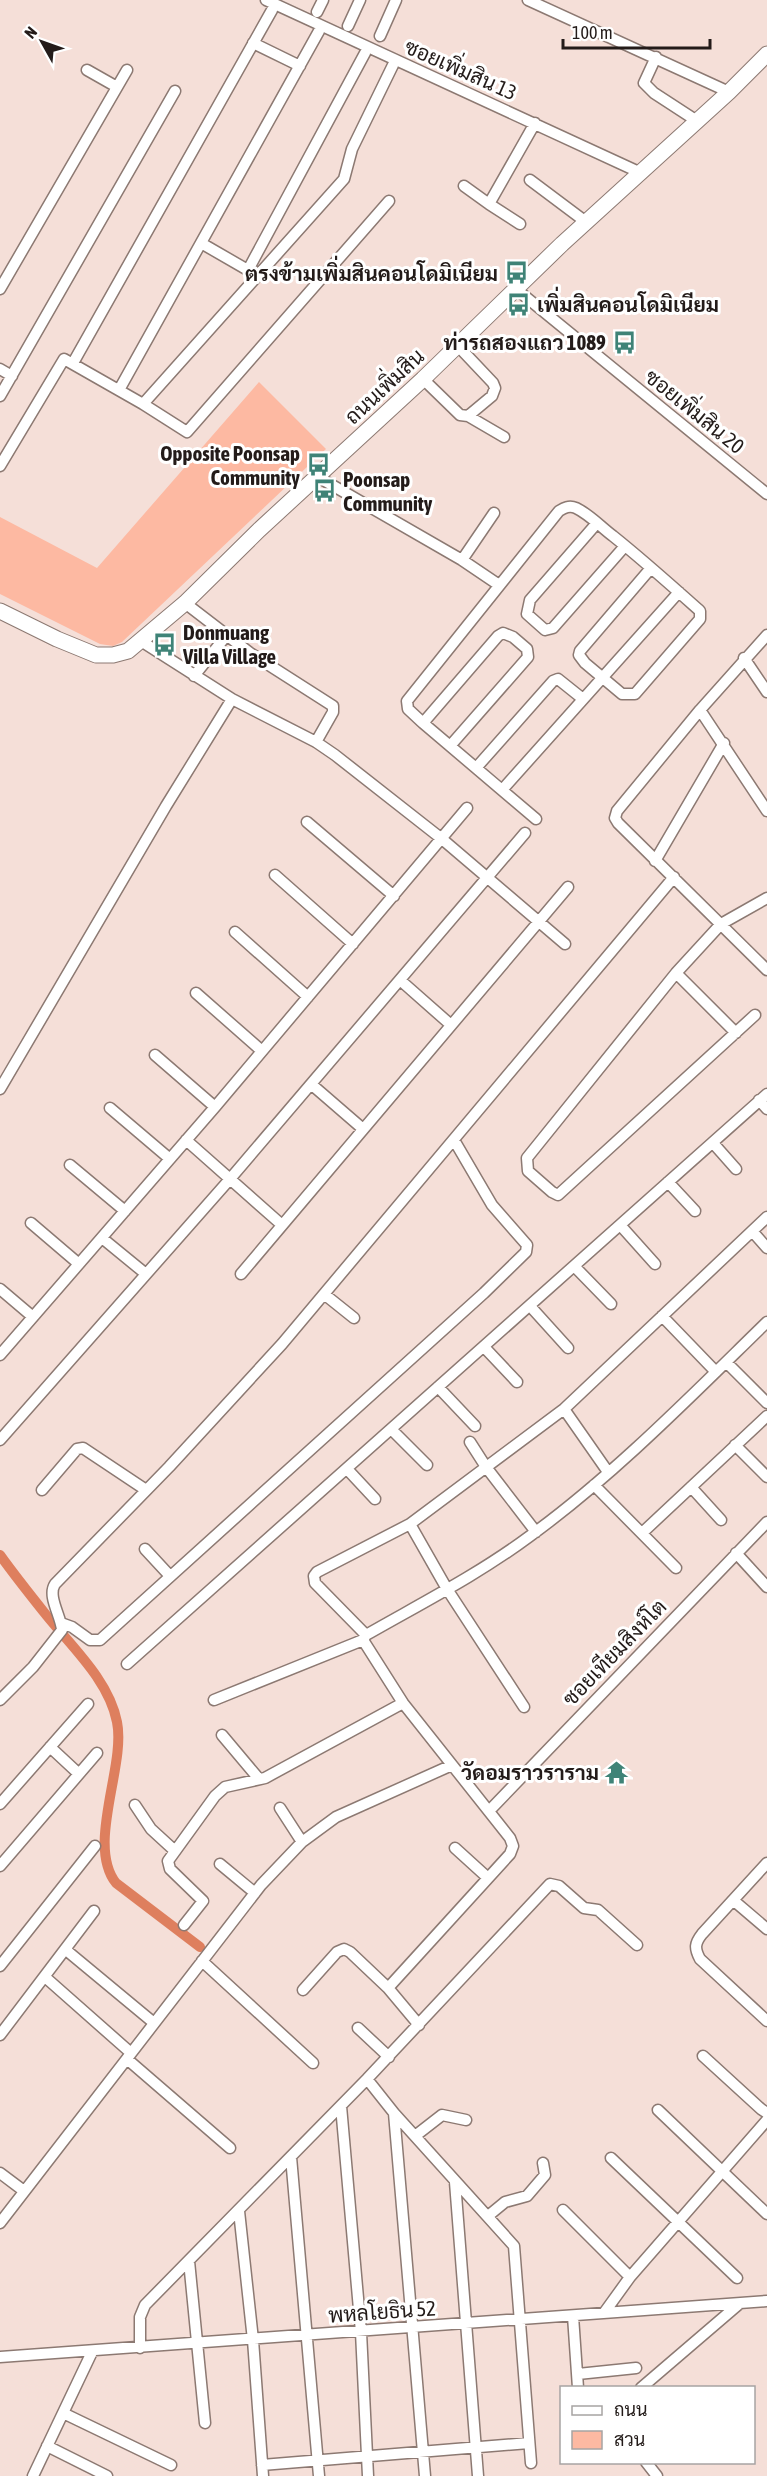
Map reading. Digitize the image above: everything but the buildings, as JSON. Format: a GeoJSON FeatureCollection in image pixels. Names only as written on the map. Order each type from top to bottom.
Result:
{"type":"FeatureCollection","features":[{"type":"Feature","properties":{"kind":"street"},"geometry":{"type":"LineString","coordinates":[[317,12],[323,0]]}},
{"type":"Feature","properties":{"kind":"street"},"geometry":{"type":"LineString","coordinates":[[348,26],[360,0]]}},
{"type":"Feature","properties":{"kind":"street"},"geometry":{"type":"LineString","coordinates":[[380,36],[396,0]]}},
{"type":"Feature","properties":{"kind":"street"},"geometry":{"type":"LineString","coordinates":[[528,0],[729,92]]}},
{"type":"Feature","properties":{"kind":"street"},"geometry":{"type":"LineString","coordinates":[[73,363],[253,43],[269,5]]}},
{"type":"Feature","properties":{"kind":"street","name":"ซอยเพิ่มสิน 13"},"geometry":{"type":"LineString","coordinates":[[269,5],[535,123],[640,173]]}},
{"type":"Feature","properties":{"kind":"street"},"geometry":{"type":"LineString","coordinates":[[119,390],[319,31]]}},
{"type":"Feature","properties":{"kind":"street"},"geometry":{"type":"LineString","coordinates":[[253,43],[300,66]]}},
{"type":"Feature","properties":{"kind":"street"},"geometry":{"type":"LineString","coordinates":[[253,273],[365,53]]}},
{"type":"Feature","properties":{"kind":"street","name":"ถนนเพิ่มสิน"},"geometry":{"type":"LineString","coordinates":[[0,611],[96,655],[113,655],[128,651],[185,603],[259,530],[423,380],[586,222],[729,92],[767,54]]}},
{"type":"Feature","properties":{"kind":"street"},"geometry":{"type":"LineString","coordinates":[[656,57],[644,83],[654,93],[697,121]]}},
{"type":"Feature","properties":{"kind":"street"},"geometry":{"type":"LineString","coordinates":[[143,404],[253,273],[344,179],[352,149],[393,65]]}},
{"type":"Feature","properties":{"kind":"street"},"geometry":{"type":"LineString","coordinates":[[87,70],[117,87]]}},
{"type":"Feature","properties":{"kind":"street"},"geometry":{"type":"LineString","coordinates":[[0,289],[127,70]]}},
{"type":"Feature","properties":{"kind":"street"},"geometry":{"type":"LineString","coordinates":[[0,396],[175,91]]}},
{"type":"Feature","properties":{"kind":"street"},"geometry":{"type":"LineString","coordinates":[[489,204],[535,123]]}},
{"type":"Feature","properties":{"kind":"street"},"geometry":{"type":"LineString","coordinates":[[530,180],[586,222]]}},
{"type":"Feature","properties":{"kind":"street"},"geometry":{"type":"LineString","coordinates":[[464,186],[520,224]]}},
{"type":"Feature","properties":{"kind":"street"},"geometry":{"type":"LineString","coordinates":[[0,466],[64,358],[187,432],[388,201]]}},
{"type":"Feature","properties":{"kind":"street"},"geometry":{"type":"LineString","coordinates":[[201,243],[253,273]]}},
{"type":"Feature","properties":{"kind":"street","name":"ซอยเพิ่มสิน 20"},"geometry":{"type":"LineString","coordinates":[[516,289],[767,494]]}},
{"type":"Feature","properties":{"kind":"street"},"geometry":{"type":"LineString","coordinates":[[458,346],[495,388],[492,396],[468,416]]}},
{"type":"Feature","properties":{"kind":"street"},"geometry":{"type":"LineString","coordinates":[[0,369],[12,376]]}},
{"type":"Feature","properties":{"kind":"street"},"geometry":{"type":"LineString","coordinates":[[423,380],[454,411],[468,416],[504,437]]}},
{"type":"Feature","properties":{"kind":"street"},"geometry":{"type":"LineString","coordinates":[[318,477],[462,560],[499,585]]}},
{"type":"Feature","properties":{"kind":"street"},"geometry":{"type":"LineString","coordinates":[[536,819],[408,710],[407,701],[496,599],[499,585],[563,508],[575,507],[651,568],[702,615],[635,694],[631,696],[622,694],[580,658],[580,651],[651,568]]}},
{"type":"Feature","properties":{"kind":"street"},"geometry":{"type":"LineString","coordinates":[[462,560],[494,513]]}},
{"type":"Feature","properties":{"kind":"street"},"geometry":{"type":"LineString","coordinates":[[597,523],[530,600],[527,614],[541,628],[546,630],[554,628],[625,546]]}},
{"type":"Feature","properties":{"kind":"street"},"geometry":{"type":"LineString","coordinates":[[502,790],[679,592]]}},
{"type":"Feature","properties":{"kind":"street"},"geometry":{"type":"LineString","coordinates":[[185,603],[226,636],[333,706],[333,712],[316,742]]}},
{"type":"Feature","properties":{"kind":"street"},"geometry":{"type":"LineString","coordinates":[[423,723],[498,636],[503,633],[513,637],[527,649],[528,657],[450,746]]}},
{"type":"Feature","properties":{"kind":"street"},"geometry":{"type":"LineString","coordinates":[[767,635],[744,658],[700,710],[617,811],[615,818],[618,824],[767,970]]}},
{"type":"Feature","properties":{"kind":"street"},"geometry":{"type":"LineString","coordinates":[[194,676],[226,636]]}},
{"type":"Feature","properties":{"kind":"street"},"geometry":{"type":"LineString","coordinates":[[141,641],[232,699],[316,742],[442,839],[565,944]]}},
{"type":"Feature","properties":{"kind":"street"},"geometry":{"type":"LineString","coordinates":[[744,658],[767,692]]}},
{"type":"Feature","properties":{"kind":"street"},"geometry":{"type":"LineString","coordinates":[[476,768],[553,681],[558,679],[563,681],[583,699]]}},
{"type":"Feature","properties":{"kind":"street"},"geometry":{"type":"LineString","coordinates":[[0,1089],[232,699]]}},
{"type":"Feature","properties":{"kind":"street"},"geometry":{"type":"LineString","coordinates":[[700,710],[767,810]]}},
{"type":"Feature","properties":{"kind":"street"},"geometry":{"type":"LineString","coordinates":[[656,861],[724,743]]}},
{"type":"Feature","properties":{"kind":"street"},"geometry":{"type":"LineString","coordinates":[[0,1355],[170,1160],[467,808]]}},
{"type":"Feature","properties":{"kind":"street"},"geometry":{"type":"LineString","coordinates":[[307,822],[394,896]]}},
{"type":"Feature","properties":{"kind":"street"},"geometry":{"type":"LineString","coordinates":[[0,1440],[230,1179],[525,833]]}},
{"type":"Feature","properties":{"kind":"street"},"geometry":{"type":"LineString","coordinates":[[275,875],[353,944]]}},
{"type":"Feature","properties":{"kind":"street"},"geometry":{"type":"LineString","coordinates":[[60,1630],[52,1590],[275,1352],[674,877]]}},
{"type":"Feature","properties":{"kind":"street"},"geometry":{"type":"LineString","coordinates":[[241,1274],[568,887]]}},
{"type":"Feature","properties":{"kind":"street"},"geometry":{"type":"LineString","coordinates":[[754,1015],[558,1195],[528,1171],[527,1158],[676,973],[721,924],[767,898]]}},
{"type":"Feature","properties":{"kind":"street"},"geometry":{"type":"LineString","coordinates":[[235,932],[308,997]]}},
{"type":"Feature","properties":{"kind":"street"},"geometry":{"type":"LineString","coordinates":[[676,973],[736,1033]]}},
{"type":"Feature","properties":{"kind":"street"},"geometry":{"type":"LineString","coordinates":[[400,980],[451,1025]]}},
{"type":"Feature","properties":{"kind":"street"},"geometry":{"type":"LineString","coordinates":[[196,993],[262,1051]]}},
{"type":"Feature","properties":{"kind":"street"},"geometry":{"type":"LineString","coordinates":[[154,1055],[215,1107]]}},
{"type":"Feature","properties":{"kind":"street"},"geometry":{"type":"LineString","coordinates":[[311,1084],[363,1129]]}},
{"type":"Feature","properties":{"kind":"street"},"geometry":{"type":"LineString","coordinates":[[127,1664],[763,1097],[767,1109]]}},
{"type":"Feature","properties":{"kind":"street"},"geometry":{"type":"LineString","coordinates":[[110,1108],[170,1160]]}},
{"type":"Feature","properties":{"kind":"street"},"geometry":{"type":"LineString","coordinates":[[186,1140],[282,1225]]}},
{"type":"Feature","properties":{"kind":"street"},"geometry":{"type":"LineString","coordinates":[[0,1699],[33,1667],[60,1630],[72,1627],[90,1640],[100,1640],[484,1293],[526,1252],[527,1245],[492,1205],[454,1140]]}},
{"type":"Feature","properties":{"kind":"street"},"geometry":{"type":"LineString","coordinates":[[713,1143],[736,1170]]}},
{"type":"Feature","properties":{"kind":"street"},"geometry":{"type":"LineString","coordinates":[[70,1165],[125,1211]]}},
{"type":"Feature","properties":{"kind":"street"},"geometry":{"type":"LineString","coordinates":[[668,1182],[695,1211]]}},
{"type":"Feature","properties":{"kind":"street"},"geometry":{"type":"LineString","coordinates":[[388,1988],[510,1854],[513,1846],[510,1838],[403,1703],[364,1637],[315,1583],[314,1576],[321,1569],[410,1524],[564,1409],[767,1217]]}},
{"type":"Feature","properties":{"kind":"street"},"geometry":{"type":"LineString","coordinates":[[31,1223],[79,1264]]}},
{"type":"Feature","properties":{"kind":"street"},"geometry":{"type":"LineString","coordinates":[[621,1226],[655,1264]]}},
{"type":"Feature","properties":{"kind":"street"},"geometry":{"type":"LineString","coordinates":[[752,1231],[767,1248]]}},
{"type":"Feature","properties":{"kind":"street"},"geometry":{"type":"LineString","coordinates":[[102,1238],[146,1274]]}},
{"type":"Feature","properties":{"kind":"street"},"geometry":{"type":"LineString","coordinates":[[574,1266],[611,1304]]}},
{"type":"Feature","properties":{"kind":"street"},"geometry":{"type":"LineString","coordinates":[[0,1289],[33,1317]]}},
{"type":"Feature","properties":{"kind":"street"},"geometry":{"type":"LineString","coordinates":[[324,1294],[354,1318]]}},
{"type":"Feature","properties":{"kind":"street"},"geometry":{"type":"LineString","coordinates":[[530,1306],[568,1348]]}},
{"type":"Feature","properties":{"kind":"street"},"geometry":{"type":"LineString","coordinates":[[662,1316],[716,1372]]}},
{"type":"Feature","properties":{"kind":"street"},"geometry":{"type":"LineString","coordinates":[[214,1700],[364,1637],[492,1563],[536,1532],[594,1485],[767,1322]]}},
{"type":"Feature","properties":{"kind":"street"},"geometry":{"type":"LineString","coordinates":[[484,1347],[517,1382]]}},
{"type":"Feature","properties":{"kind":"street"},"geometry":{"type":"LineString","coordinates":[[726,1362],[767,1403]]}},
{"type":"Feature","properties":{"kind":"street"},"geometry":{"type":"LineString","coordinates":[[438,1388],[475,1426]]}},
{"type":"Feature","properties":{"kind":"street"},"geometry":{"type":"LineString","coordinates":[[564,1409],[608,1472]]}},
{"type":"Feature","properties":{"kind":"street"},"geometry":{"type":"LineString","coordinates":[[642,1533],[767,1416]]}},
{"type":"Feature","properties":{"kind":"street"},"geometry":{"type":"LineString","coordinates":[[391,1429],[427,1465]]}},
{"type":"Feature","properties":{"kind":"street"},"geometry":{"type":"LineString","coordinates":[[470,1442],[486,1467],[536,1532]]}},
{"type":"Feature","properties":{"kind":"street"},"geometry":{"type":"LineString","coordinates":[[735,1445],[767,1477]]}},
{"type":"Feature","properties":{"kind":"street"},"geometry":{"type":"LineString","coordinates":[[42,1490],[77,1449],[83,1448],[146,1490]]}},
{"type":"Feature","properties":{"kind":"street"},"geometry":{"type":"LineString","coordinates":[[347,1468],[375,1499]]}},
{"type":"Feature","properties":{"kind":"street"},"geometry":{"type":"LineString","coordinates":[[594,1485],[676,1568]]}},
{"type":"Feature","properties":{"kind":"street"},"geometry":{"type":"LineString","coordinates":[[691,1487],[721,1520]]}},
{"type":"Feature","properties":{"kind":"street","name":"ซอยเทียมสิงห์โต"},"geometry":{"type":"LineString","coordinates":[[489,1811],[767,1522]]}},
{"type":"Feature","properties":{"kind":"street"},"geometry":{"type":"LineString","coordinates":[[410,1524],[447,1589],[524,1707]]}},
{"type":"Feature","properties":{"kind":"street"},"geometry":{"type":"LineString","coordinates":[[145,1549],[170,1576]]}},
{"type":"Feature","properties":{"kind":"street"},"geometry":{"type":"LineString","coordinates":[[736,1553],[767,1587]]}},
{"type":"Feature","properties":{"kind":"street"},"geometry":{"type":"LineString","coordinates":[[184,1925],[203,1901],[168,1865],[168,1861],[215,1796],[225,1787],[259,1779],[375,1720],[403,1703]]}},
{"type":"Feature","properties":{"kind":"street"},"geometry":{"type":"LineString","coordinates":[[0,1804],[88,1704]]}},
{"type":"Feature","properties":{"kind":"street"},"geometry":{"type":"LineString","coordinates":[[222,1735],[259,1779]]}},
{"type":"Feature","properties":{"kind":"street"},"geometry":{"type":"LineString","coordinates":[[50,1748],[79,1774]]}},
{"type":"Feature","properties":{"kind":"street"},"geometry":{"type":"LineString","coordinates":[[0,1866],[97,1753]]}},
{"type":"Feature","properties":{"kind":"street"},"geometry":{"type":"LineString","coordinates":[[0,2223],[255,1893],[302,1842],[336,1817],[452,1765]]}},
{"type":"Feature","properties":{"kind":"street"},"geometry":{"type":"LineString","coordinates":[[135,1805],[151,1829],[176,1851]]}},
{"type":"Feature","properties":{"kind":"street"},"geometry":{"type":"LineString","coordinates":[[280,1808],[302,1842]]}},
{"type":"Feature","properties":{"kind":"street"},"geometry":{"type":"LineString","coordinates":[[0,1966],[96,1846]]}},
{"type":"Feature","properties":{"kind":"street"},"geometry":{"type":"LineString","coordinates":[[455,1848],[488,1878]]}},
{"type":"Feature","properties":{"kind":"street"},"geometry":{"type":"LineString","coordinates":[[767,1863],[702,1934],[696,1942],[695,1950],[700,1959],[767,2021]]}},
{"type":"Feature","properties":{"kind":"street"},"geometry":{"type":"LineString","coordinates":[[220,1864],[255,1893]]}},
{"type":"Feature","properties":{"kind":"street"},"geometry":{"type":"LineString","coordinates":[[140,2348],[142,2310],[389,2057],[550,1884],[560,1886],[584,1908],[598,1910],[637,1945]]}},
{"type":"Feature","properties":{"kind":"street"},"geometry":{"type":"LineString","coordinates":[[734,1900],[767,1929]]}},
{"type":"Feature","properties":{"kind":"street"},"geometry":{"type":"LineString","coordinates":[[0,2036],[94,1911]]}},
{"type":"Feature","properties":{"kind":"street"},"geometry":{"type":"LineString","coordinates":[[303,1990],[337,1952],[344,1949],[388,1988],[419,2025]]}},
{"type":"Feature","properties":{"kind":"street"},"geometry":{"type":"LineString","coordinates":[[66,1950],[154,2023]]}},
{"type":"Feature","properties":{"kind":"street"},"geometry":{"type":"LineString","coordinates":[[202,1962],[313,2063]]}},
{"type":"Feature","properties":{"kind":"street"},"geometry":{"type":"LineString","coordinates":[[45,1977],[230,2148]]}},
{"type":"Feature","properties":{"kind":"street"},"geometry":{"type":"LineString","coordinates":[[358,2028],[389,2057]]}},
{"type":"Feature","properties":{"kind":"street"},"geometry":{"type":"LineString","coordinates":[[704,2056],[767,2113]]}},
{"type":"Feature","properties":{"kind":"street"},"geometry":{"type":"LineString","coordinates":[[367,2079],[394,2113],[513,2246],[531,2463]]}},
{"type":"Feature","properties":{"kind":"street"},"geometry":{"type":"LineString","coordinates":[[341,2106],[361,2332],[368,2476]]}},
{"type":"Feature","properties":{"kind":"street"},"geometry":{"type":"LineString","coordinates":[[658,2110],[767,2214]]}},
{"type":"Feature","properties":{"kind":"street"},"geometry":{"type":"LineString","coordinates":[[394,2113],[425,2476]]}},
{"type":"Feature","properties":{"kind":"street"},"geometry":{"type":"LineString","coordinates":[[415,2136],[442,2115],[466,2121]]}},
{"type":"Feature","properties":{"kind":"street"},"geometry":{"type":"LineString","coordinates":[[604,2313],[630,2277],[677,2221],[767,2120]]}},
{"type":"Feature","properties":{"kind":"street"},"geometry":{"type":"LineString","coordinates":[[291,2157],[319,2476]]}},
{"type":"Feature","properties":{"kind":"street"},"geometry":{"type":"LineString","coordinates":[[611,2158],[737,2278]]}},
{"type":"Feature","properties":{"kind":"street"},"geometry":{"type":"LineString","coordinates":[[488,2216],[505,2202],[527,2196],[532,2192],[545,2175],[543,2163]]}},
{"type":"Feature","properties":{"kind":"street"},"geometry":{"type":"LineString","coordinates":[[0,2173],[24,2191]]}},
{"type":"Feature","properties":{"kind":"street"},"geometry":{"type":"LineString","coordinates":[[455,2182],[478,2476]]}},
{"type":"Feature","properties":{"kind":"street"},"geometry":{"type":"LineString","coordinates":[[562,2210],[630,2277]]}},
{"type":"Feature","properties":{"kind":"street"},"geometry":{"type":"LineString","coordinates":[[239,2211],[253,2340],[263,2470],[317,2460],[422,2452],[476,2445],[529,2443]]}},
{"type":"Feature","properties":{"kind":"street"},"geometry":{"type":"LineString","coordinates":[[189,2261],[205,2423]]}},
{"type":"Feature","properties":{"kind":"street","name":"พหลโยธิน 52"},"geometry":{"type":"LineString","coordinates":[[0,2358],[767,2301]]}},
{"type":"Feature","properties":{"kind":"street"},"geometry":{"type":"LineString","coordinates":[[643,2386],[740,2303]]}},
{"type":"Feature","properties":{"kind":"street"},"geometry":{"type":"LineString","coordinates":[[573,2316],[578,2386]]}},
{"type":"Feature","properties":{"kind":"street"},"geometry":{"type":"LineString","coordinates":[[33,2476],[92,2352]]}},
{"type":"Feature","properties":{"kind":"street"},"geometry":{"type":"LineString","coordinates":[[578,2374],[636,2367]]}},
{"type":"Feature","properties":{"kind":"street"},"geometry":{"type":"LineString","coordinates":[[63,2413],[171,2465]]}},
{"type":"Feature","properties":{"kind":"street"},"geometry":{"type":"LineString","coordinates":[[47,2446],[107,2476]]}},
{"type":"Feature","properties":{"kind":"street"},"geometry":{"type":"LineString","coordinates":[[647,2464],[657,2476]]}},
{"type":"Feature","properties":{"kind":"green space"},"geometry":{"type":"Polygon","coordinates":[[[259,382],[326,449],[122,642],[113,646],[100,644],[0,594],[0,517],[97,568],[259,382]]]}},
{"type":"Feature","properties":{"kind":"waterway"},"geometry":{"type":"LineString","coordinates":[[0,1555],[89,1666],[113,1707],[118,1740],[105,1848],[108,1867],[116,1883],[200,1947]]}},
{"type":"Feature","properties":{"kind":"place","name":"ตรงข้ามเพิ่มสินคอนโดมิเนียม"},"geometry":{"type":"Point","coordinates":[516,273]}},
{"type":"Feature","properties":{"kind":"place","name":"เพิ่มสินคอนโดมิเนียม"},"geometry":{"type":"Point","coordinates":[519,304]}},
{"type":"Feature","properties":{"kind":"place","name":"ท่ารถสองแถว 1089"},"geometry":{"type":"Point","coordinates":[624,342]}},
{"type":"Feature","properties":{"kind":"place","name":"Opposite Poonsap Community"},"geometry":{"type":"Point","coordinates":[318,465]}},
{"type":"Feature","properties":{"kind":"place","name":"Poonsap Community"},"geometry":{"type":"Point","coordinates":[325,491]}},
{"type":"Feature","properties":{"kind":"place","name":"Donmuang Villa Village"},"geometry":{"type":"Point","coordinates":[165,644]}},
{"type":"Feature","properties":{"kind":"place","name":"วัดอมราวราราม"},"geometry":{"type":"Point","coordinates":[617,1772]}}]}
